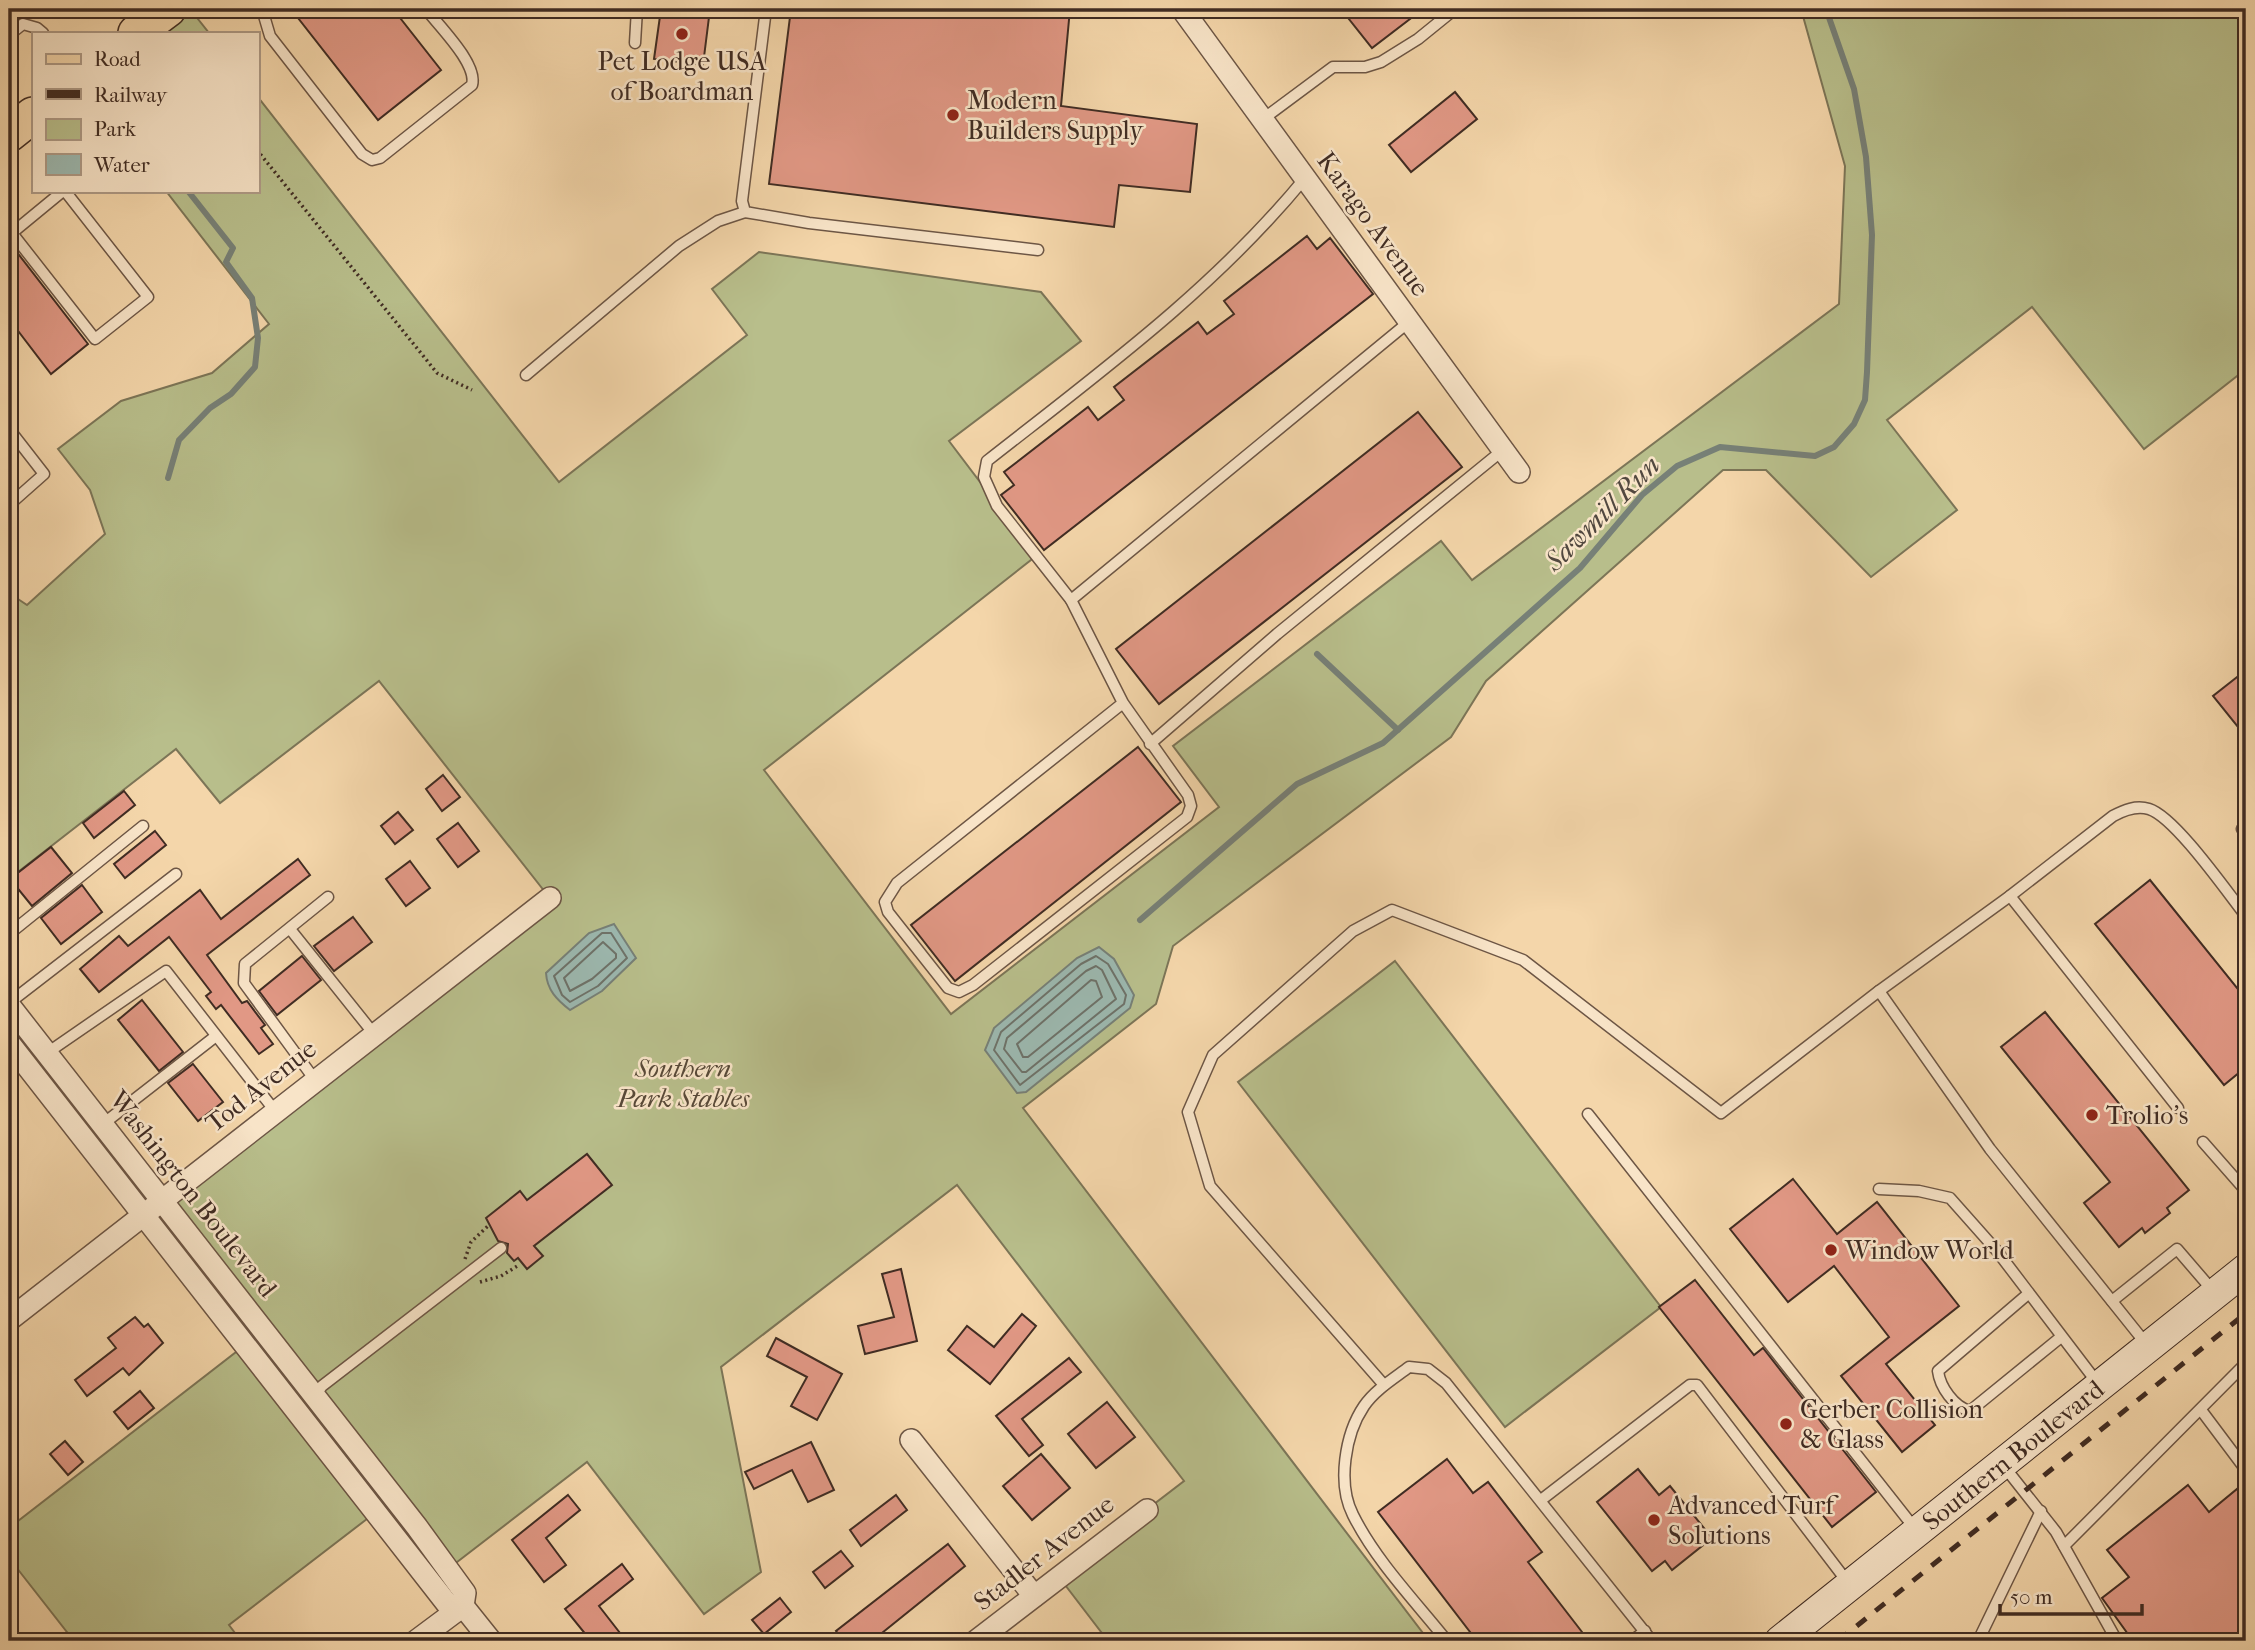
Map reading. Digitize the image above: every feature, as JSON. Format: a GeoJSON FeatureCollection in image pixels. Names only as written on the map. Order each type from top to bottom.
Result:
{"type":"FeatureCollection","features":[{"type":"Feature","properties":{"kind":"main road"},"geometry":{"type":"LineString","coordinates":[[137,32],[168,9]]}},
{"type":"Feature","properties":{"kind":"main road"},"geometry":{"type":"LineString","coordinates":[[9,134],[32,116]]}},
{"type":"Feature","properties":{"kind":"street","name":"Karago Avenue"},"geometry":{"type":"LineString","coordinates":[[1182,9],[1519,472]]}},
{"type":"Feature","properties":{"kind":"street","name":"Tod Avenue"},"geometry":{"type":"LineString","coordinates":[[9,1320],[550,898]]}},
{"type":"Feature","properties":{"kind":"street","name":"Washington Boulevard"},"geometry":{"type":"LineString","coordinates":[[9,1004],[162,1198],[465,1593],[463,1606],[491,1641]]}},
{"type":"Feature","properties":{"kind":"street","name":"Washington Boulevard"},"geometry":{"type":"LineString","coordinates":[[26,1026],[9,1042],[448,1605],[463,1606]]}},
{"type":"Feature","properties":{"kind":"street","name":"Southern Boulevard"},"geometry":{"type":"LineString","coordinates":[[1780,1641],[2246,1269]]}},
{"type":"Feature","properties":{"kind":"street"},"geometry":{"type":"LineString","coordinates":[[296,1411],[314,1396]]}},
{"type":"Feature","properties":{"kind":"street"},"geometry":{"type":"LineString","coordinates":[[911,1440],[1034,1596]]}},
{"type":"Feature","properties":{"kind":"street","name":"Stadler Avenue"},"geometry":{"type":"LineString","coordinates":[[976,1641],[1147,1510]]}},
{"type":"Feature","properties":{"kind":"street"},"geometry":{"type":"LineString","coordinates":[[416,1641],[463,1606]]}},
{"type":"Feature","properties":{"kind":"lane"},"geometry":{"type":"LineString","coordinates":[[266,11],[270,36],[362,154],[372,160],[380,158],[472,85],[474,76],[469,63],[426,9]]}},
{"type":"Feature","properties":{"kind":"lane"},"geometry":{"type":"LineString","coordinates":[[635,43],[637,9]]}},
{"type":"Feature","properties":{"kind":"lane"},"geometry":{"type":"LineString","coordinates":[[745,212],[742,201],[766,9]]}},
{"type":"Feature","properties":{"kind":"lane"},"geometry":{"type":"LineString","coordinates":[[1263,119],[1334,66],[1365,67],[1381,62],[1418,39],[1455,9]]}},
{"type":"Feature","properties":{"kind":"lane"},"geometry":{"type":"LineString","coordinates":[[9,35],[23,24],[42,32]]}},
{"type":"Feature","properties":{"kind":"lane"},"geometry":{"type":"LineString","coordinates":[[1123,703],[897,883],[885,902],[888,912],[948,988],[959,992],[973,985],[1187,817],[1191,806],[1188,795],[1123,703],[1070,600],[997,506],[984,477],[987,461],[1171,317],[1274,216],[1306,178]]}},
{"type":"Feature","properties":{"kind":"lane"},"geometry":{"type":"LineString","coordinates":[[63,192],[12,233],[95,340],[148,297],[65,192]]}},
{"type":"Feature","properties":{"kind":"lane"},"geometry":{"type":"LineString","coordinates":[[526,375],[679,246],[718,221],[745,212],[809,223],[1038,250]]}},
{"type":"Feature","properties":{"kind":"lane"},"geometry":{"type":"LineString","coordinates":[[1070,600],[1410,321]]}},
{"type":"Feature","properties":{"kind":"lane"},"geometry":{"type":"LineString","coordinates":[[9,429],[44,474],[9,505]]}},
{"type":"Feature","properties":{"kind":"lane"},"geometry":{"type":"LineString","coordinates":[[1150,744],[1277,634],[1503,450]]}},
{"type":"Feature","properties":{"kind":"lane"},"geometry":{"type":"LineString","coordinates":[[1384,1385],[1210,1186],[1188,1112],[1213,1055],[1353,931],[1392,909],[1524,960],[1721,1113],[1879,991],[2010,896],[2113,816],[2128,808],[2148,808],[2167,818],[2246,916]]}},
{"type":"Feature","properties":{"kind":"lane"},"geometry":{"type":"LineString","coordinates":[[9,934],[144,826]]}},
{"type":"Feature","properties":{"kind":"lane"},"geometry":{"type":"LineString","coordinates":[[9,1004],[176,874]]}},
{"type":"Feature","properties":{"kind":"lane"},"geometry":{"type":"LineString","coordinates":[[2010,896],[2178,1108]]}},
{"type":"Feature","properties":{"kind":"lane"},"geometry":{"type":"LineString","coordinates":[[315,1080],[244,983],[246,964],[328,897]]}},
{"type":"Feature","properties":{"kind":"lane"},"geometry":{"type":"LineString","coordinates":[[290,929],[374,1034]]}},
{"type":"Feature","properties":{"kind":"lane"},"geometry":{"type":"LineString","coordinates":[[47,1053],[166,971],[275,1111]]}},
{"type":"Feature","properties":{"kind":"lane"},"geometry":{"type":"LineString","coordinates":[[1879,991],[1990,1149],[2149,1347]]}},
{"type":"Feature","properties":{"kind":"lane"},"geometry":{"type":"LineString","coordinates":[[103,1124],[216,1036]]}},
{"type":"Feature","properties":{"kind":"lane"},"geometry":{"type":"LineString","coordinates":[[1588,1114],[1918,1532]]}},
{"type":"Feature","properties":{"kind":"lane"},"geometry":{"type":"LineString","coordinates":[[2203,1142],[2235,1182],[2246,1191]]}},
{"type":"Feature","properties":{"kind":"lane"},"geometry":{"type":"LineString","coordinates":[[1879,1189],[1919,1191],[1950,1198],[1997,1251],[2100,1387]]}},
{"type":"Feature","properties":{"kind":"lane"},"geometry":{"type":"LineString","coordinates":[[314,1396],[322,1386],[501,1248]]}},
{"type":"Feature","properties":{"kind":"lane"},"geometry":{"type":"LineString","coordinates":[[2112,1301],[2177,1249],[2216,1294]]}},
{"type":"Feature","properties":{"kind":"lane"},"geometry":{"type":"LineString","coordinates":[[2028,1294],[1938,1371],[1940,1382],[1961,1409],[1970,1411],[2061,1337]]}},
{"type":"Feature","properties":{"kind":"lane"},"geometry":{"type":"LineString","coordinates":[[2064,1546],[2246,1363]]}},
{"type":"Feature","properties":{"kind":"lane"},"geometry":{"type":"LineString","coordinates":[[1447,1641],[1388,1567],[1352,1514],[1347,1494],[1344,1472],[1351,1431],[1364,1406],[1384,1385],[1409,1367],[1428,1369],[1454,1392],[1652,1641]]}},
{"type":"Feature","properties":{"kind":"lane"},"geometry":{"type":"LineString","coordinates":[[1541,1500],[1690,1385],[1697,1385],[1850,1585]]}},
{"type":"Feature","properties":{"kind":"lane"},"geometry":{"type":"LineString","coordinates":[[2201,1410],[2246,1471]]}},
{"type":"Feature","properties":{"kind":"lane"},"geometry":{"type":"LineString","coordinates":[[2003,1465],[2064,1546],[2117,1641]]}},
{"type":"Feature","properties":{"kind":"lane"},"geometry":{"type":"LineString","coordinates":[[1978,1641],[2040,1511]]}},
{"type":"Feature","properties":{"kind":"lane"},"geometry":{"type":"LineString","coordinates":[[1632,1641],[1645,1631]]}},
{"type":"Feature","properties":{"kind":"path"},"geometry":{"type":"LineString","coordinates":[[259,152],[437,373],[472,390]]}},
{"type":"Feature","properties":{"kind":"green space"},"geometry":{"type":"Polygon","coordinates":[[[168,9],[190,9],[208,32],[137,32],[168,9]]]}},
{"type":"Feature","properties":{"kind":"green space","name":"Southern Park Stables"},"geometry":{"type":"Polygon","coordinates":[[[1801,9],[2246,9],[2246,369],[2144,449],[2032,307],[1887,420],[1957,510],[1871,577],[1766,470],[1723,470],[1486,681],[1451,737],[1173,946],[1156,1004],[1023,1108],[1429,1641],[1108,1641],[1059,1577],[1184,1481],[957,1185],[721,1367],[761,1572],[704,1614],[587,1462],[448,1569],[463,1606],[376,1512],[229,1625],[241,1641],[74,1641],[9,1558],[9,1528],[245,1345],[9,1043],[9,1005],[162,1198],[545,892],[379,681],[220,803],[176,749],[9,879],[9,593],[27,605],[105,534],[90,490],[58,449],[121,401],[212,373],[269,324],[167,192],[259,192],[259,99],[559,482],[747,335],[712,289],[759,252],[1041,292],[1081,341],[949,441],[1036,556],[764,770],[951,1014],[1219,807],[1173,746],[1441,541],[1472,580],[1839,304],[1845,166],[1801,9]]]}},
{"type":"Feature","properties":{"kind":"green space"},"geometry":{"type":"Polygon","coordinates":[[[1395,961],[1661,1307],[1505,1427],[1238,1082],[1395,961]]]}},
{"type":"Feature","properties":{"kind":"water"},"geometry":{"type":"Polygon","coordinates":[[[614,924],[636,958],[602,991],[570,1010],[548,985],[546,973],[589,933],[614,924]]]}},
{"type":"Feature","properties":{"kind":"water"},"geometry":{"type":"Polygon","coordinates":[[[1099,947],[1114,959],[1134,995],[1130,1008],[1026,1092],[1017,1093],[985,1050],[994,1028],[1077,958],[1099,947]]]}},
{"type":"Feature","properties":{"kind":"building"},"geometry":{"type":"Polygon","coordinates":[[[291,9],[393,9],[441,70],[378,120],[291,9]]]}},
{"type":"Feature","properties":{"kind":"building","name":"Pet Lodge USA of Boardman"},"geometry":{"type":"Polygon","coordinates":[[[661,9],[710,9],[703,65],[654,59],[661,9]]]}},
{"type":"Feature","properties":{"kind":"building","name":"Modern Builders Supply"},"geometry":{"type":"Polygon","coordinates":[[[791,9],[1070,9],[1061,106],[1197,124],[1190,192],[1119,185],[1114,227],[769,184],[791,9]]]}},
{"type":"Feature","properties":{"kind":"building"},"geometry":{"type":"Polygon","coordinates":[[[1341,9],[1423,9],[1372,48],[1341,9]]]}},
{"type":"Feature","properties":{"kind":"building"},"geometry":{"type":"Polygon","coordinates":[[[1455,92],[1477,119],[1411,172],[1389,145],[1455,92]]]}},
{"type":"Feature","properties":{"kind":"building"},"geometry":{"type":"Polygon","coordinates":[[[1307,236],[1317,249],[1330,238],[1373,294],[1044,550],[1001,495],[1014,485],[1004,472],[1088,407],[1098,420],[1124,400],[1114,387],[1198,322],[1207,334],[1234,314],[1224,301],[1307,236]]]}},
{"type":"Feature","properties":{"kind":"building"},"geometry":{"type":"Polygon","coordinates":[[[9,242],[88,344],[51,374],[9,319],[9,242]]]}},
{"type":"Feature","properties":{"kind":"building"},"geometry":{"type":"Polygon","coordinates":[[[1418,412],[1462,467],[1159,704],[1116,649],[1418,412]]]}},
{"type":"Feature","properties":{"kind":"building"},"geometry":{"type":"Polygon","coordinates":[[[2246,670],[2246,737],[2213,696],[2246,670]]]}},
{"type":"Feature","properties":{"kind":"building"},"geometry":{"type":"Polygon","coordinates":[[[1138,747],[1181,802],[955,981],[911,925],[1138,747]]]}},
{"type":"Feature","properties":{"kind":"building"},"geometry":{"type":"Polygon","coordinates":[[[443,775],[460,797],[442,811],[426,789],[443,775]]]}},
{"type":"Feature","properties":{"kind":"building"},"geometry":{"type":"Polygon","coordinates":[[[124,791],[135,805],[94,838],[83,823],[124,791]]]}},
{"type":"Feature","properties":{"kind":"building"},"geometry":{"type":"Polygon","coordinates":[[[398,812],[413,830],[395,844],[381,826],[398,812]]]}},
{"type":"Feature","properties":{"kind":"building"},"geometry":{"type":"Polygon","coordinates":[[[458,823],[479,851],[458,867],[437,839],[458,823]]]}},
{"type":"Feature","properties":{"kind":"building"},"geometry":{"type":"Polygon","coordinates":[[[155,831],[166,845],[125,878],[114,864],[155,831]]]}},
{"type":"Feature","properties":{"kind":"building"},"geometry":{"type":"Polygon","coordinates":[[[51,847],[72,873],[32,906],[10,879],[51,847]]]}},
{"type":"Feature","properties":{"kind":"building"},"geometry":{"type":"Polygon","coordinates":[[[298,859],[310,875],[207,955],[242,1003],[247,1001],[265,1025],[261,1028],[273,1044],[259,1054],[221,1005],[216,1009],[206,996],[211,992],[169,937],[99,992],[80,969],[119,936],[128,946],[200,890],[221,919],[298,859]]]}},
{"type":"Feature","properties":{"kind":"building"},"geometry":{"type":"Polygon","coordinates":[[[410,861],[430,888],[406,906],[386,879],[410,861]]]}},
{"type":"Feature","properties":{"kind":"building"},"geometry":{"type":"Polygon","coordinates":[[[2150,880],[2246,999],[2246,1067],[2224,1085],[2095,924],[2150,880]]]}},
{"type":"Feature","properties":{"kind":"building"},"geometry":{"type":"Polygon","coordinates":[[[82,885],[102,912],[61,944],[41,918],[82,885]]]}},
{"type":"Feature","properties":{"kind":"building"},"geometry":{"type":"Polygon","coordinates":[[[353,917],[372,942],[334,971],[314,946],[353,917]]]}},
{"type":"Feature","properties":{"kind":"building"},"geometry":{"type":"Polygon","coordinates":[[[302,956],[321,980],[277,1015],[259,991],[302,956]]]}},
{"type":"Feature","properties":{"kind":"building"},"geometry":{"type":"Polygon","coordinates":[[[142,1000],[183,1052],[159,1071],[118,1020],[142,1000]]]}},
{"type":"Feature","properties":{"kind":"building","name":"Trolio's"},"geometry":{"type":"Polygon","coordinates":[[[2045,1012],[2189,1190],[2167,1208],[2170,1213],[2145,1233],[2142,1228],[2119,1247],[2084,1203],[2110,1182],[2001,1047],[2045,1012]]]}},
{"type":"Feature","properties":{"kind":"building"},"geometry":{"type":"Polygon","coordinates":[[[193,1064],[223,1102],[198,1121],[168,1083],[193,1064]]]}},
{"type":"Feature","properties":{"kind":"building"},"geometry":{"type":"Polygon","coordinates":[[[587,1154],[612,1185],[534,1246],[543,1256],[527,1269],[518,1258],[514,1261],[507,1253],[508,1244],[498,1241],[486,1218],[520,1191],[527,1200],[587,1154]]]}},
{"type":"Feature","properties":{"kind":"building","name":"Window World"},"geometry":{"type":"Polygon","coordinates":[[[1793,1179],[1837,1234],[1877,1202],[1959,1306],[1886,1364],[1935,1425],[1902,1452],[1841,1376],[1889,1337],[1834,1266],[1788,1302],[1730,1229],[1793,1179]]]}},
{"type":"Feature","properties":{"kind":"building"},"geometry":{"type":"Polygon","coordinates":[[[901,1269],[917,1341],[865,1354],[858,1326],[894,1317],[882,1274],[901,1269]]]}},
{"type":"Feature","properties":{"kind":"building","name":"Gerber Collision & Glass"},"geometry":{"type":"Polygon","coordinates":[[[1695,1280],[1754,1355],[1763,1348],[1876,1492],[1832,1527],[1659,1307],[1695,1280]]]}},
{"type":"Feature","properties":{"kind":"building"},"geometry":{"type":"Polygon","coordinates":[[[1022,1314],[1036,1326],[990,1384],[948,1350],[967,1326],[994,1347],[1022,1314]]]}},
{"type":"Feature","properties":{"kind":"building"},"geometry":{"type":"Polygon","coordinates":[[[135,1317],[144,1327],[148,1324],[163,1343],[129,1375],[123,1368],[87,1396],[75,1380],[116,1348],[108,1338],[135,1317]]]}},
{"type":"Feature","properties":{"kind":"building"},"geometry":{"type":"Polygon","coordinates":[[[776,1338],[842,1374],[817,1420],[791,1406],[807,1377],[767,1356],[776,1338]]]}},
{"type":"Feature","properties":{"kind":"building"},"geometry":{"type":"Polygon","coordinates":[[[1069,1358],[1081,1372],[1022,1419],[1043,1445],[1029,1456],[996,1416],[1069,1358]]]}},
{"type":"Feature","properties":{"kind":"building"},"geometry":{"type":"Polygon","coordinates":[[[140,1391],[154,1408],[128,1429],[114,1412],[140,1391]]]}},
{"type":"Feature","properties":{"kind":"building"},"geometry":{"type":"Polygon","coordinates":[[[1107,1402],[1135,1437],[1096,1468],[1068,1434],[1107,1402]]]}},
{"type":"Feature","properties":{"kind":"building"},"geometry":{"type":"Polygon","coordinates":[[[65,1441],[83,1462],[68,1475],[50,1454],[65,1441]]]}},
{"type":"Feature","properties":{"kind":"building"},"geometry":{"type":"Polygon","coordinates":[[[811,1442],[834,1490],[808,1502],[792,1470],[754,1489],[745,1472],[811,1442]]]}},
{"type":"Feature","properties":{"kind":"building"},"geometry":{"type":"Polygon","coordinates":[[[1041,1454],[1070,1488],[1032,1520],[1003,1486],[1041,1454]]]}},
{"type":"Feature","properties":{"kind":"building"},"geometry":{"type":"Polygon","coordinates":[[[1447,1459],[1473,1493],[1488,1482],[1542,1552],[1528,1562],[1582,1632],[1570,1641],[1477,1641],[1378,1512],[1447,1459]]]}},
{"type":"Feature","properties":{"kind":"building","name":"Advanced Turf Solutions"},"geometry":{"type":"Polygon","coordinates":[[[1638,1469],[1659,1495],[1670,1486],[1712,1538],[1672,1570],[1665,1561],[1652,1571],[1597,1502],[1638,1469]]]}},
{"type":"Feature","properties":{"kind":"building"},"geometry":{"type":"Polygon","coordinates":[[[2188,1485],[2209,1512],[2237,1489],[2246,1500],[2246,1641],[2133,1641],[2102,1598],[2129,1577],[2107,1550],[2188,1485]]]}},
{"type":"Feature","properties":{"kind":"building"},"geometry":{"type":"Polygon","coordinates":[[[568,1495],[580,1510],[546,1538],[566,1565],[544,1582],[512,1540],[568,1495]]]}},
{"type":"Feature","properties":{"kind":"building"},"geometry":{"type":"Polygon","coordinates":[[[896,1495],[907,1510],[861,1546],[850,1530],[896,1495]]]}},
{"type":"Feature","properties":{"kind":"building"},"geometry":{"type":"Polygon","coordinates":[[[948,1544],[965,1566],[872,1641],[844,1641],[836,1631],[948,1544]]]}},
{"type":"Feature","properties":{"kind":"building"},"geometry":{"type":"Polygon","coordinates":[[[841,1551],[853,1566],[825,1588],[813,1572],[841,1551]]]}},
{"type":"Feature","properties":{"kind":"building"},"geometry":{"type":"Polygon","coordinates":[[[622,1564],[633,1579],[599,1606],[620,1633],[610,1641],[591,1641],[565,1609],[622,1564]]]}},
{"type":"Feature","properties":{"kind":"building"},"geometry":{"type":"Polygon","coordinates":[[[780,1598],[791,1612],[764,1634],[752,1620],[780,1598]]]}},
{"type":"Feature","properties":{"kind":"waterway","name":"Sawmill Run"},"geometry":{"type":"LineString","coordinates":[[1140,920],[1297,784],[1383,743],[1580,568],[1642,495],[1677,466],[1720,447],[1815,456],[1834,447],[1854,424],[1865,400],[1872,235],[1866,157],[1854,89],[1826,9]]}},
{"type":"Feature","properties":{"kind":"waterway"},"geometry":{"type":"LineString","coordinates":[[168,478],[179,440],[210,408],[231,394],[255,367],[258,338],[252,298],[226,262],[233,248],[189,192]]}},
{"type":"Feature","properties":{"kind":"waterway"},"geometry":{"type":"LineString","coordinates":[[1317,654],[1398,730]]}},
{"type":"Feature","properties":{"kind":"railway"},"geometry":{"type":"LineString","coordinates":[[1838,1641],[2246,1313]]}},
{"type":"Feature","properties":{"kind":"place","name":"Pet Lodge USA of Boardman"},"geometry":{"type":"Point","coordinates":[682,34]}},
{"type":"Feature","properties":{"kind":"place","name":"Modern Builders Supply"},"geometry":{"type":"Point","coordinates":[953,115]}},
{"type":"Feature","properties":{"kind":"place","name":"Trolio's"},"geometry":{"type":"Point","coordinates":[2092,1115]}},
{"type":"Feature","properties":{"kind":"place","name":"Window World"},"geometry":{"type":"Point","coordinates":[1831,1250]}},
{"type":"Feature","properties":{"kind":"place","name":"Gerber Collision & Glass"},"geometry":{"type":"Point","coordinates":[1786,1424]}},
{"type":"Feature","properties":{"kind":"place","name":"Advanced Turf Solutions"},"geometry":{"type":"Point","coordinates":[1654,1520]}}]}
